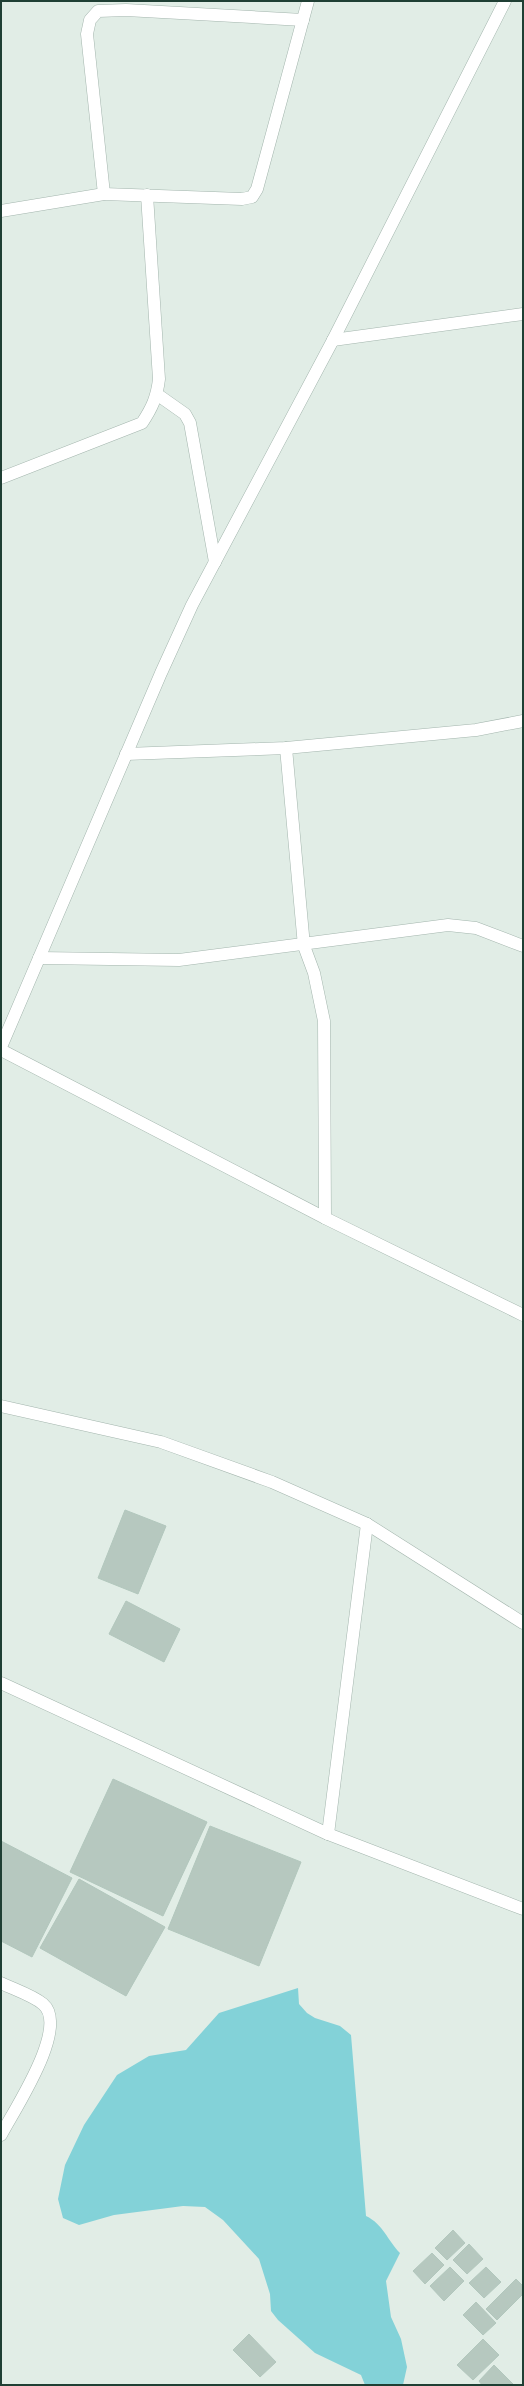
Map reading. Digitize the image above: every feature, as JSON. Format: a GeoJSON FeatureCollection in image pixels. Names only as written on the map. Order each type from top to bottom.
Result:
{"type":"FeatureCollection","features":[{"type":"Feature","properties":{"kind":"street"},"geometry":{"type":"LineString","coordinates":[[1,211],[104,194],[242,199],[252,196],[257,189],[308,1]]}},
{"type":"Feature","properties":{"kind":"street"},"geometry":{"type":"LineString","coordinates":[[505,1],[333,340],[183,625],[126,754],[1,1048],[325,1218],[523,1315]]}},
{"type":"Feature","properties":{"kind":"street"},"geometry":{"type":"LineString","coordinates":[[104,194],[87,34],[90,20],[98,11],[126,10],[303,20]]}},
{"type":"Feature","properties":{"kind":"street"},"geometry":{"type":"LineString","coordinates":[[1,478],[142,424],[152,408],[158,395],[159,379],[147,195]]}},
{"type":"Feature","properties":{"kind":"street"},"geometry":{"type":"LineString","coordinates":[[333,340],[523,314]]}},
{"type":"Feature","properties":{"kind":"street"},"geometry":{"type":"LineString","coordinates":[[158,395],[185,414],[190,423],[215,562]]}},
{"type":"Feature","properties":{"kind":"street"},"geometry":{"type":"LineString","coordinates":[[126,754],[286,748],[476,730],[523,721]]}},
{"type":"Feature","properties":{"kind":"street"},"geometry":{"type":"LineString","coordinates":[[286,748],[304,946],[314,973],[324,1021],[325,1218]]}},
{"type":"Feature","properties":{"kind":"street"},"geometry":{"type":"LineString","coordinates":[[39,958],[179,960],[304,946],[382,932],[448,925],[476,928],[523,946]]}},
{"type":"Feature","properties":{"kind":"street"},"geometry":{"type":"LineString","coordinates":[[1,1406],[161,1442],[272,1482],[367,1524],[523,1623]]}},
{"type":"Feature","properties":{"kind":"street"},"geometry":{"type":"LineString","coordinates":[[328,1834],[367,1524]]}},
{"type":"Feature","properties":{"kind":"street"},"geometry":{"type":"LineString","coordinates":[[1,1683],[328,1834],[523,1909]]}},
{"type":"Feature","properties":{"kind":"street"},"geometry":{"type":"LineString","coordinates":[[1,1983],[43,2004],[49,2014],[51,2026],[47,2046],[1,2135]]}},
{"type":"Feature","properties":{"kind":"water"},"geometry":{"type":"Polygon","coordinates":[[[298,1988],[299,2004],[307,2013],[315,2018],[340,2026],[351,2035],[366,2216],[377,2223],[400,2253],[386,2281],[391,2317],[401,2339],[407,2367],[403,2385],[365,2385],[361,2375],[315,2353],[278,2320],[271,2311],[270,2294],[259,2259],[223,2220],[205,2207],[183,2206],[114,2215],[79,2225],[63,2218],[58,2199],[65,2165],[84,2125],[117,2075],[149,2056],[186,2050],[219,2013],[298,1988]]]}},
{"type":"Feature","properties":{"kind":"building"},"geometry":{"type":"Polygon","coordinates":[[[125,1510],[166,1526],[138,1594],[98,1578],[125,1510]]]}},
{"type":"Feature","properties":{"kind":"building"},"geometry":{"type":"Polygon","coordinates":[[[126,1601],[180,1629],[164,1662],[109,1634],[126,1601]]]}},
{"type":"Feature","properties":{"kind":"building"},"geometry":{"type":"Polygon","coordinates":[[[113,1779],[207,1822],[163,1916],[70,1872],[113,1779]]]}},
{"type":"Feature","properties":{"kind":"building"},"geometry":{"type":"Polygon","coordinates":[[[210,1826],[301,1862],[259,1966],[168,1929],[210,1826]]]}},
{"type":"Feature","properties":{"kind":"building"},"geometry":{"type":"Polygon","coordinates":[[[1,1841],[72,1878],[32,1957],[1,1941],[1,1841]]]}},
{"type":"Feature","properties":{"kind":"building"},"geometry":{"type":"Polygon","coordinates":[[[79,1879],[165,1927],[126,1996],[40,1948],[79,1879]]]}},
{"type":"Feature","properties":{"kind":"building"},"geometry":{"type":"Polygon","coordinates":[[[453,2230],[465,2243],[447,2260],[435,2248],[453,2230]]]}},
{"type":"Feature","properties":{"kind":"building"},"geometry":{"type":"Polygon","coordinates":[[[469,2244],[483,2259],[467,2274],[453,2260],[469,2244]]]}},
{"type":"Feature","properties":{"kind":"building"},"geometry":{"type":"Polygon","coordinates":[[[432,2253],[444,2265],[425,2284],[413,2271],[432,2253]]]}},
{"type":"Feature","properties":{"kind":"building"},"geometry":{"type":"Polygon","coordinates":[[[450,2267],[464,2281],[444,2301],[430,2286],[450,2267]]]}},
{"type":"Feature","properties":{"kind":"building"},"geometry":{"type":"Polygon","coordinates":[[[486,2267],[501,2282],[484,2298],[469,2283],[486,2267]]]}},
{"type":"Feature","properties":{"kind":"building"},"geometry":{"type":"Polygon","coordinates":[[[516,2279],[523,2286],[523,2294],[497,2320],[486,2309],[516,2279]]]}},
{"type":"Feature","properties":{"kind":"building"},"geometry":{"type":"Polygon","coordinates":[[[476,2302],[496,2323],[483,2335],[463,2315],[476,2302]]]}},
{"type":"Feature","properties":{"kind":"building"},"geometry":{"type":"Polygon","coordinates":[[[249,2334],[276,2362],[260,2377],[233,2350],[249,2334]]]}},
{"type":"Feature","properties":{"kind":"building"},"geometry":{"type":"Polygon","coordinates":[[[483,2339],[499,2355],[473,2380],[457,2365],[483,2339]]]}},
{"type":"Feature","properties":{"kind":"building"},"geometry":{"type":"Polygon","coordinates":[[[494,2365],[514,2385],[482,2385],[479,2381],[494,2365]]]}}]}
